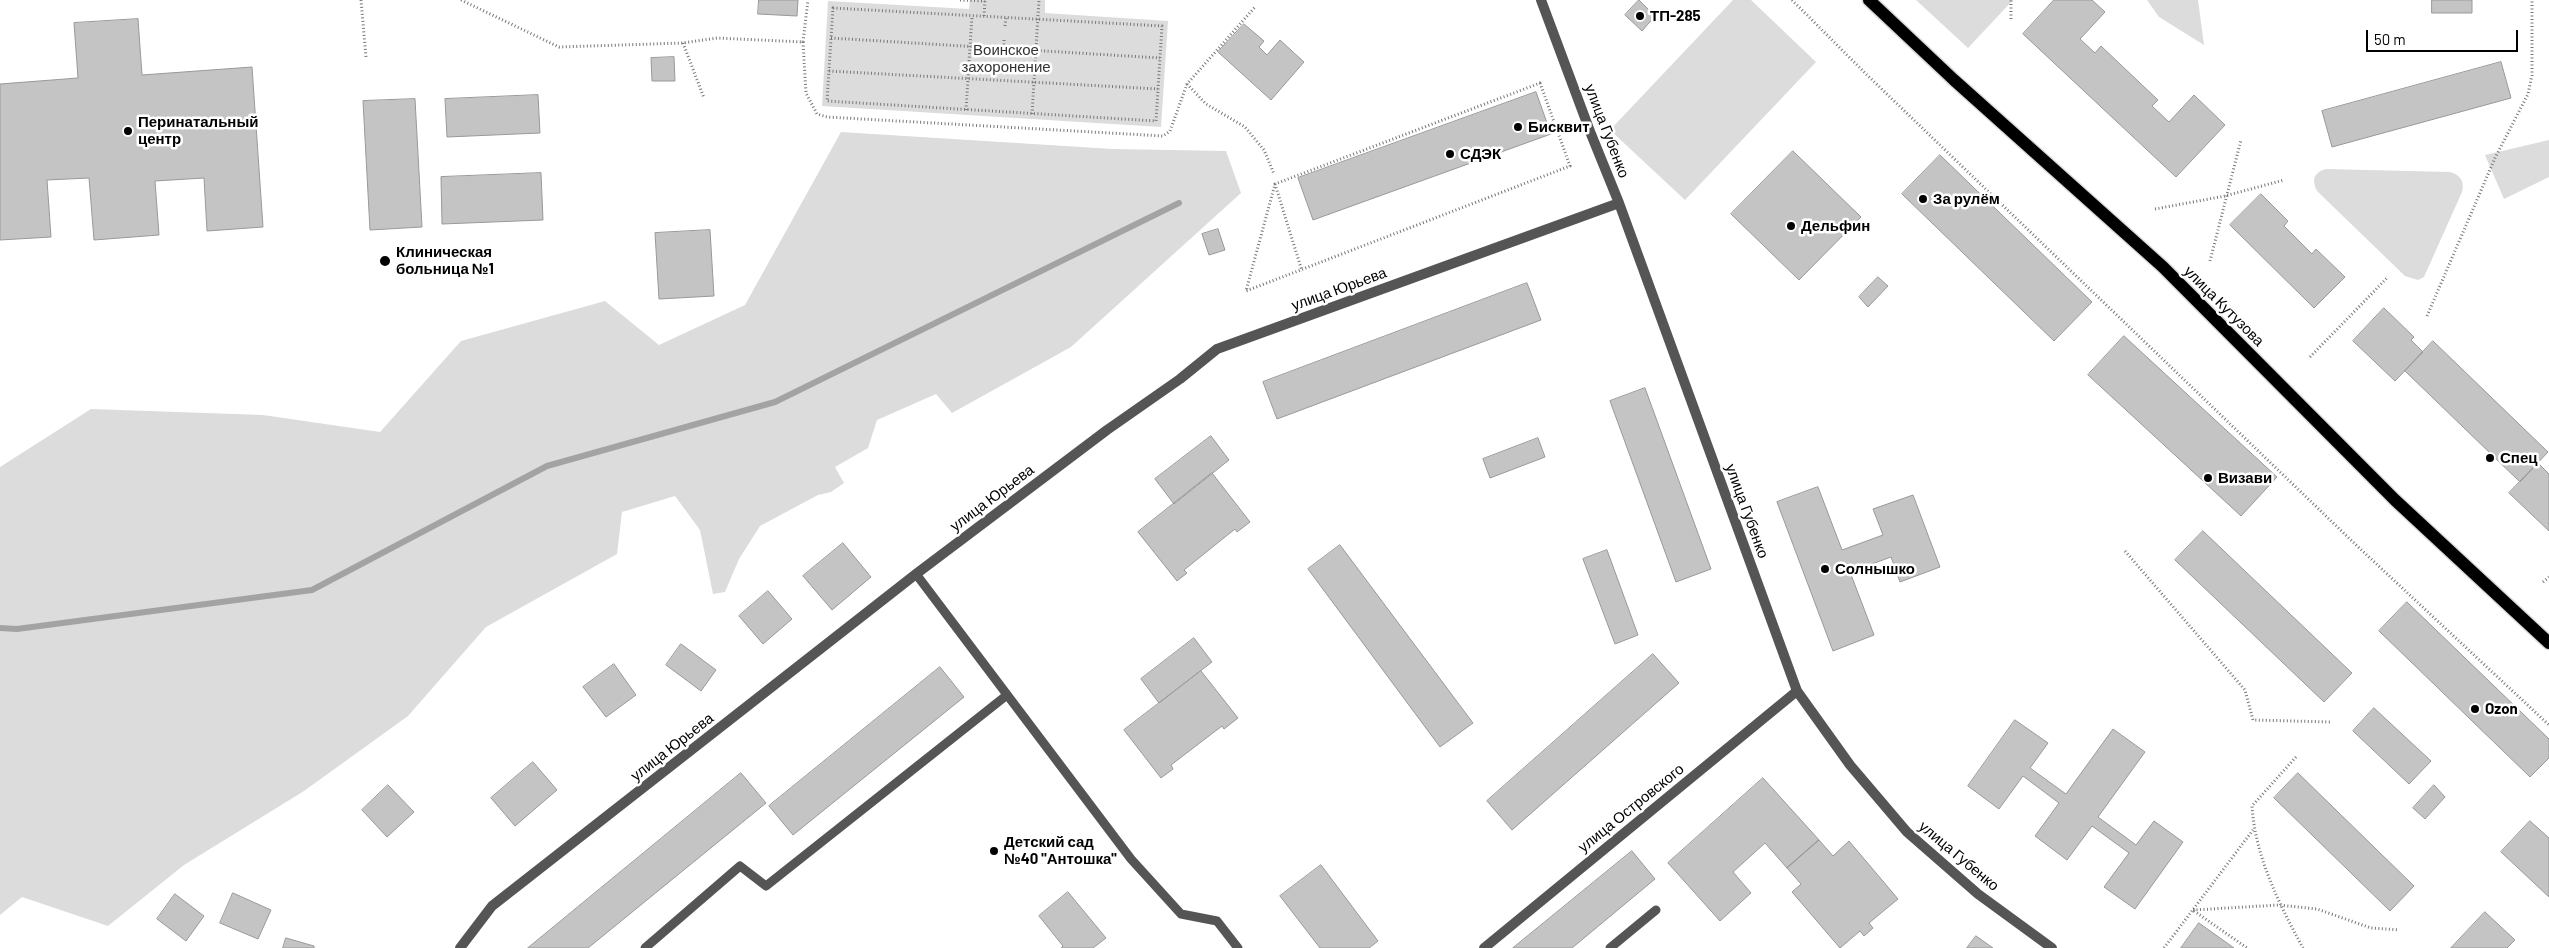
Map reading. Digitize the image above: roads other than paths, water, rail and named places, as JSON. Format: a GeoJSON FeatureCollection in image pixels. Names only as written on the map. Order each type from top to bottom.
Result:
{"type":"FeatureCollection","features":[{"type":"Feature","properties":{"kind":"main road","name":"улица Кутузова"},"geometry":{"type":"LineString","coordinates":[[1870,0],[1954,80],[2163,268],[2395,500],[2549,643]]}},
{"type":"Feature","properties":{"kind":"street","name":"улица Губенко"},"geometry":{"type":"LineString","coordinates":[[1542,0],[1591,134],[1619,203],[1797,691],[1850,765],[1907,832],[1978,894],[2052,948]]}},
{"type":"Feature","properties":{"kind":"street","name":"улица Юрьева"},"geometry":{"type":"LineString","coordinates":[[460,948],[492,906],[916,574],[1107,430],[1180,379],[1217,349],[1619,203]]}},
{"type":"Feature","properties":{"kind":"street","name":"улица Островского"},"geometry":{"type":"LineString","coordinates":[[1484,948],[1797,691]]}},
{"type":"Feature","properties":{"kind":"lane"},"geometry":{"type":"LineString","coordinates":[[916,574],[1131,859],[1181,914],[1217,921],[1238,948]]}},
{"type":"Feature","properties":{"kind":"lane"},"geometry":{"type":"LineString","coordinates":[[645,948],[740,866],[766,886],[1007,695]]}},
{"type":"Feature","properties":{"kind":"lane"},"geometry":{"type":"LineString","coordinates":[[1610,948],[1656,910]]}},
{"type":"Feature","properties":{"kind":"waterway"},"geometry":{"type":"LineString","coordinates":[[0,628],[17,629],[312,590],[547,466],[775,402],[1179,203]]}},
{"type":"Feature","properties":{"kind":"place","name":"ТП-285"},"geometry":{"type":"Point","coordinates":[1640,16]}},
{"type":"Feature","properties":{"kind":"place","name":"Бисквит"},"geometry":{"type":"Point","coordinates":[1518,127]}},
{"type":"Feature","properties":{"kind":"place","name":"Перинатальный центр"},"geometry":{"type":"Point","coordinates":[128,131]}},
{"type":"Feature","properties":{"kind":"place","name":"СДЭК"},"geometry":{"type":"Point","coordinates":[1450,154]}},
{"type":"Feature","properties":{"kind":"place","name":"За рулём"},"geometry":{"type":"Point","coordinates":[1923,199]}},
{"type":"Feature","properties":{"kind":"place","name":"Дельфин"},"geometry":{"type":"Point","coordinates":[1791,226]}},
{"type":"Feature","properties":{"kind":"place","name":"Клиническая больница №1"},"geometry":{"type":"Point","coordinates":[385,261]}},
{"type":"Feature","properties":{"kind":"place","name":"Спец"},"geometry":{"type":"Point","coordinates":[2490,458]}},
{"type":"Feature","properties":{"kind":"place","name":"Визави"},"geometry":{"type":"Point","coordinates":[2208,478]}},
{"type":"Feature","properties":{"kind":"place","name":"Солнышко"},"geometry":{"type":"Point","coordinates":[1825,569]}},
{"type":"Feature","properties":{"kind":"place","name":"Ozon"},"geometry":{"type":"Point","coordinates":[2475,709]}},
{"type":"Feature","properties":{"kind":"place","name":"Детский сад №40 \"Антошка\""},"geometry":{"type":"Point","coordinates":[994,851]}},
{"type":"Feature","properties":{"kind":"park label","name":"Воинское захоронение"},"geometry":{"type":"Point","coordinates":[1006,58]}}]}
